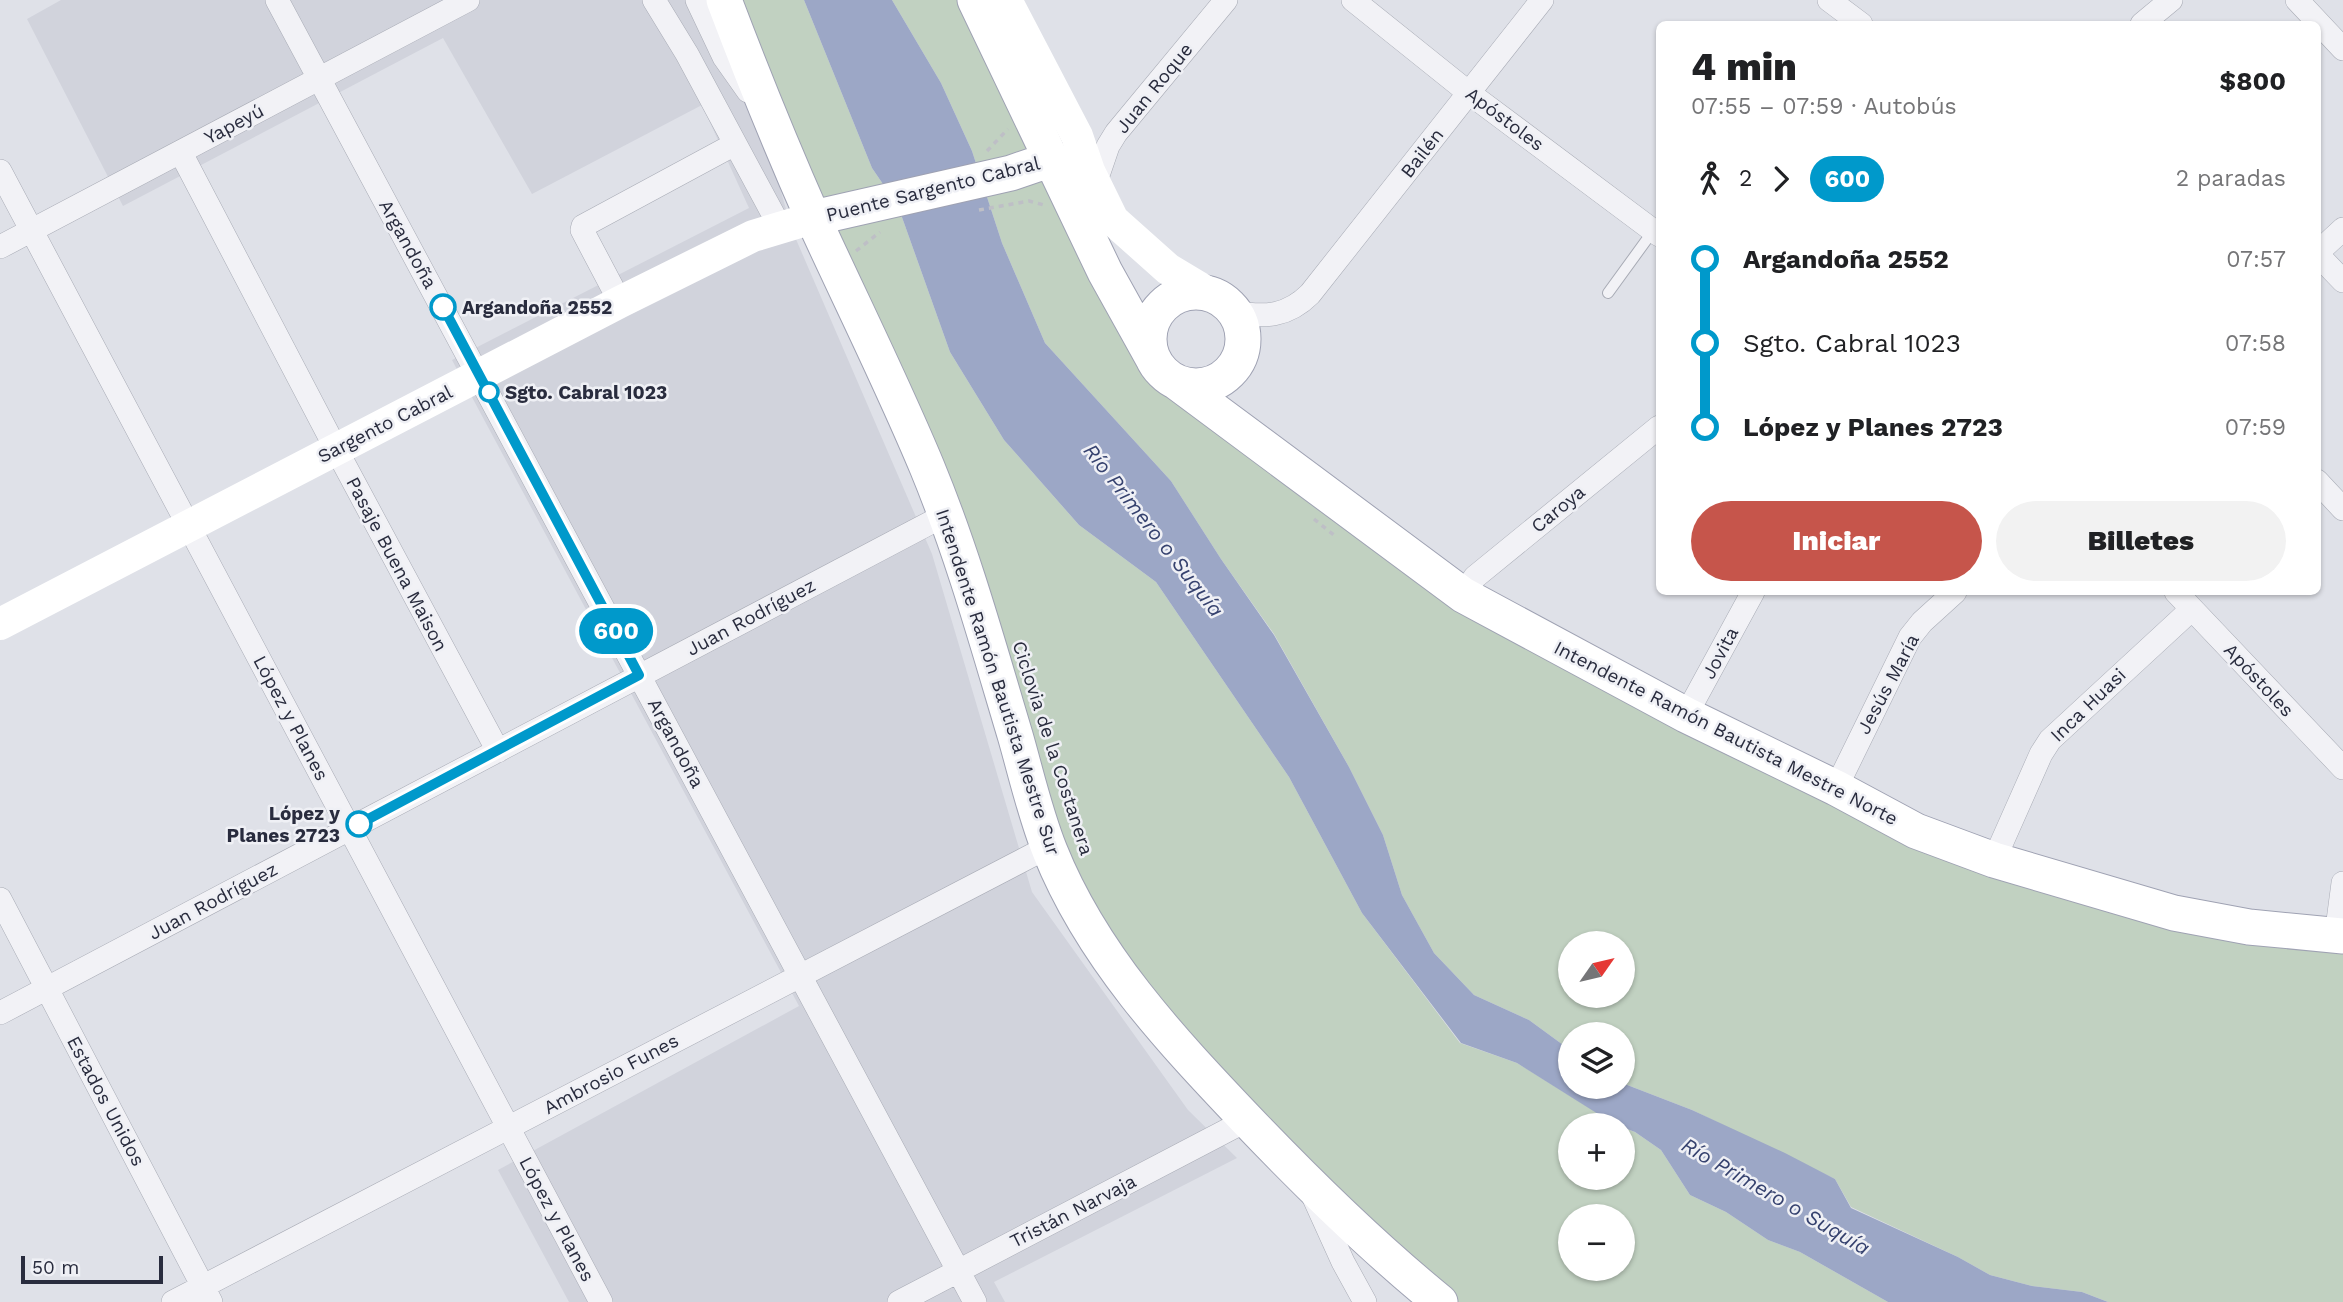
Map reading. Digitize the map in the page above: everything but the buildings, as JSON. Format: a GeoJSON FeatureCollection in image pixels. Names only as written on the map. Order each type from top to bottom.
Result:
{"type":"FeatureCollection","features":[{"type":"Feature","properties":{"kind":"main road","name":"Intendente Ramón Bautista Mestre Sur"},"geometry":{"type":"LineString","coordinates":[[724,0],[774,129],[927,467],[972,589],[1048,847],[1078,908],[1120,975],[1155,1021],[1309,1185],[1404,1273],[1440,1302]]}},
{"type":"Feature","properties":{"kind":"main road","name":"Intendente Ramón Bautista Mestre Norte"},"geometry":{"type":"LineString","coordinates":[[975,0],[1105,271],[1165,371],[1463,595],[1686,715],[1836,788],[1916,831],[1994,860],[2174,913],[2249,927],[2339,936]]}},
{"type":"Feature","properties":{"kind":"main road","name":"Puente Sargento Cabral"},"geometry":{"type":"LineString","coordinates":[[813,218],[1011,173],[1052,159]]}},
{"type":"Feature","properties":{"kind":"main road"},"geometry":{"type":"LineString","coordinates":[[1192,292],[1222,303],[1242,326],[1244,342],[1240,357],[1232,370],[1220,380],[1205,386],[1190,386],[1165,371],[1150,349],[1149,333],[1154,318],[1163,305],[1176,296],[1192,292]]}},
{"type":"Feature","properties":{"kind":"street","name":"Argandoña"},"geometry":{"type":"LineString","coordinates":[[277,0],[481,376],[975,1302]]}},
{"type":"Feature","properties":{"kind":"street","name":"Yapeyú"},"geometry":{"type":"LineString","coordinates":[[0,247],[468,0]]}},
{"type":"Feature","properties":{"kind":"street"},"geometry":{"type":"LineString","coordinates":[[654,0],[687,54],[780,226]]}},
{"type":"Feature","properties":{"kind":"street"},"geometry":{"type":"LineString","coordinates":[[697,0],[724,57],[774,129]]}},
{"type":"Feature","properties":{"kind":"street"},"geometry":{"type":"LineString","coordinates":[[983,0],[1006,64]]}},
{"type":"Feature","properties":{"kind":"street"},"geometry":{"type":"LineString","coordinates":[[1006,0],[1077,136],[1109,213],[1123,230],[1168,269],[1222,303]]}},
{"type":"Feature","properties":{"kind":"street","name":"Juan Roque"},"geometry":{"type":"LineString","coordinates":[[1095,184],[1108,146],[1116,133],[1226,0]]}},
{"type":"Feature","properties":{"kind":"street","name":"Apóstoles"},"geometry":{"type":"LineString","coordinates":[[1353,0],[1469,93],[1656,233]]}},
{"type":"Feature","properties":{"kind":"street","name":"Bailén"},"geometry":{"type":"LineString","coordinates":[[1222,303],[1266,316],[1290,311],[1300,304],[1542,0]]}},
{"type":"Feature","properties":{"kind":"street"},"geometry":{"type":"LineString","coordinates":[[1829,0],[1857,21]]}},
{"type":"Feature","properties":{"kind":"street"},"geometry":{"type":"LineString","coordinates":[[2146,21],[2171,0]]}},
{"type":"Feature","properties":{"kind":"street"},"geometry":{"type":"LineString","coordinates":[[2297,0],[2317,21]]}},
{"type":"Feature","properties":{"kind":"street"},"geometry":{"type":"LineString","coordinates":[[2321,26],[2343,49]]}},
{"type":"Feature","properties":{"kind":"street"},"geometry":{"type":"LineString","coordinates":[[620,302],[582,230],[583,226],[735,144]]}},
{"type":"Feature","properties":{"kind":"street","name":"Pasaje Buena Maison"},"geometry":{"type":"LineString","coordinates":[[181,153],[335,449],[498,751]]}},
{"type":"Feature","properties":{"kind":"street","name":"López y Planes"},"geometry":{"type":"LineString","coordinates":[[0,171],[601,1302]]}},
{"type":"Feature","properties":{"kind":"street","name":"Sargento Cabral"},"geometry":{"type":"LineString","coordinates":[[0,624],[620,302],[753,236],[813,218]]}},
{"type":"Feature","properties":{"kind":"street"},"geometry":{"type":"LineString","coordinates":[[2321,249],[2343,229]]}},
{"type":"Feature","properties":{"kind":"street"},"geometry":{"type":"LineString","coordinates":[[2321,257],[2343,281]]}},
{"type":"Feature","properties":{"kind":"street","name":"Caroya"},"geometry":{"type":"LineString","coordinates":[[1463,595],[1475,577],[1656,429]]}},
{"type":"Feature","properties":{"kind":"street"},"geometry":{"type":"LineString","coordinates":[[2321,485],[2343,509]]}},
{"type":"Feature","properties":{"kind":"street","name":"Juan Rodríguez"},"geometry":{"type":"LineString","coordinates":[[0,1013],[945,515]]}},
{"type":"Feature","properties":{"kind":"street","name":"Jovita"},"geometry":{"type":"LineString","coordinates":[[1686,715],[1751,595]]}},
{"type":"Feature","properties":{"kind":"street","name":"Jesús María"},"geometry":{"type":"LineString","coordinates":[[1836,788],[1910,637],[1952,595]]}},
{"type":"Feature","properties":{"kind":"street","name":"Apóstoles"},"geometry":{"type":"LineString","coordinates":[[2179,595],[2343,768]]}},
{"type":"Feature","properties":{"kind":"street","name":"Inca Huasi"},"geometry":{"type":"LineString","coordinates":[[1994,860],[2041,754],[2050,740],[2192,609]]}},
{"type":"Feature","properties":{"kind":"street","name":"Ambrosio Funes"},"geometry":{"type":"LineString","coordinates":[[173,1302],[207,1294],[509,1127],[1048,847]]}},
{"type":"Feature","properties":{"kind":"street"},"geometry":{"type":"LineString","coordinates":[[2339,936],[2343,883]]}},
{"type":"Feature","properties":{"kind":"street","name":"Estados Unidos"},"geometry":{"type":"LineString","coordinates":[[0,900],[207,1294]]}},
{"type":"Feature","properties":{"kind":"street","name":"Tristán Narvaja"},"geometry":{"type":"LineString","coordinates":[[899,1302],[1247,1120]]}},
{"type":"Feature","properties":{"kind":"street"},"geometry":{"type":"LineString","coordinates":[[1309,1185],[1342,1262],[1365,1302]]}},
{"type":"Feature","properties":{"kind":"lane"},"geometry":{"type":"LineString","coordinates":[[1608,293],[1656,233]]}},
{"type":"Feature","properties":{"kind":"path"},"geometry":{"type":"LineString","coordinates":[[852,259],[862,244],[882,230]]}},
{"type":"Feature","properties":{"kind":"shaded area"},"geometry":{"type":"Polygon","coordinates":[[[61,0],[726,0],[792,230],[932,554],[1032,892],[1188,1110],[1237,1158],[994,1282],[1005,1302],[569,1302],[498,1170],[799,1006],[452,360],[749,208],[702,105],[532,194],[443,38],[123,206],[27,19],[61,0]]]}},
{"type":"Feature","properties":{"kind":"green space"},"geometry":{"type":"Polygon","coordinates":[[[724,0],[804,0],[872,168],[898,206],[950,352],[1004,440],[1079,525],[1156,582],[1289,777],[1362,913],[1460,1043],[1517,1063],[1558,1088],[1558,1099],[1575,1099],[1598,1113],[1558,1113],[1558,1190],[1635,1190],[1635,1132],[1661,1150],[1690,1195],[1726,1212],[1768,1240],[1800,1252],[1888,1302],[1440,1302],[1095,938],[972,589],[724,0]]]}},
{"type":"Feature","properties":{"kind":"green space"},"geometry":{"type":"Polygon","coordinates":[[[892,0],[975,0],[1150,349],[1463,595],[1994,860],[2343,936],[2343,1302],[2108,1302],[2082,1292],[2032,1286],[1990,1275],[1958,1257],[1851,1207],[1835,1179],[1692,1110],[1635,1088],[1635,1022],[1558,1022],[1558,1041],[1529,1020],[1474,995],[1434,953],[1402,895],[1383,835],[1349,767],[1274,634],[1171,481],[1045,343],[1002,243],[972,151],[941,83],[892,0]]]}},
{"type":"Feature","properties":{"kind":"water","name":"Río Primero o Suquía"},"geometry":{"type":"Polygon","coordinates":[[[804,0],[892,0],[941,83],[972,151],[1002,243],[1045,343],[1171,481],[1274,635],[1349,767],[1383,835],[1402,895],[1434,953],[1474,995],[1529,1020],[1558,1041],[1558,1089],[1517,1063],[1461,1043],[1362,913],[1289,777],[1156,582],[1079,525],[1004,440],[950,352],[898,206],[872,168],[804,0]]]}},
{"type":"Feature","properties":{"kind":"water","name":"Río Primero o Suquía"},"geometry":{"type":"Polygon","coordinates":[[[1635,1088],[1692,1110],[1835,1179],[1851,1208],[1958,1257],[1990,1275],[2032,1286],[2082,1292],[2108,1302],[1888,1302],[1800,1252],[1768,1240],[1726,1212],[1690,1195],[1661,1150],[1635,1132],[1635,1113],[1597,1113],[1574,1099],[1635,1099],[1635,1088]]]}},
{"type":"Feature","properties":{"kind":"bus line","name":"600"},"geometry":{"type":"LineString","coordinates":[[359,824],[639,675],[443,307]]}},
{"type":"Feature","properties":{"kind":"place","name":"Argandoña 2552"},"geometry":{"type":"Point","coordinates":[443,307]}},
{"type":"Feature","properties":{"kind":"place","name":"Sgto. Cabral 1023"},"geometry":{"type":"Point","coordinates":[489,392]}},
{"type":"Feature","properties":{"kind":"place","name":"López y Planes 2723"},"geometry":{"type":"Point","coordinates":[359,824]}}]}
